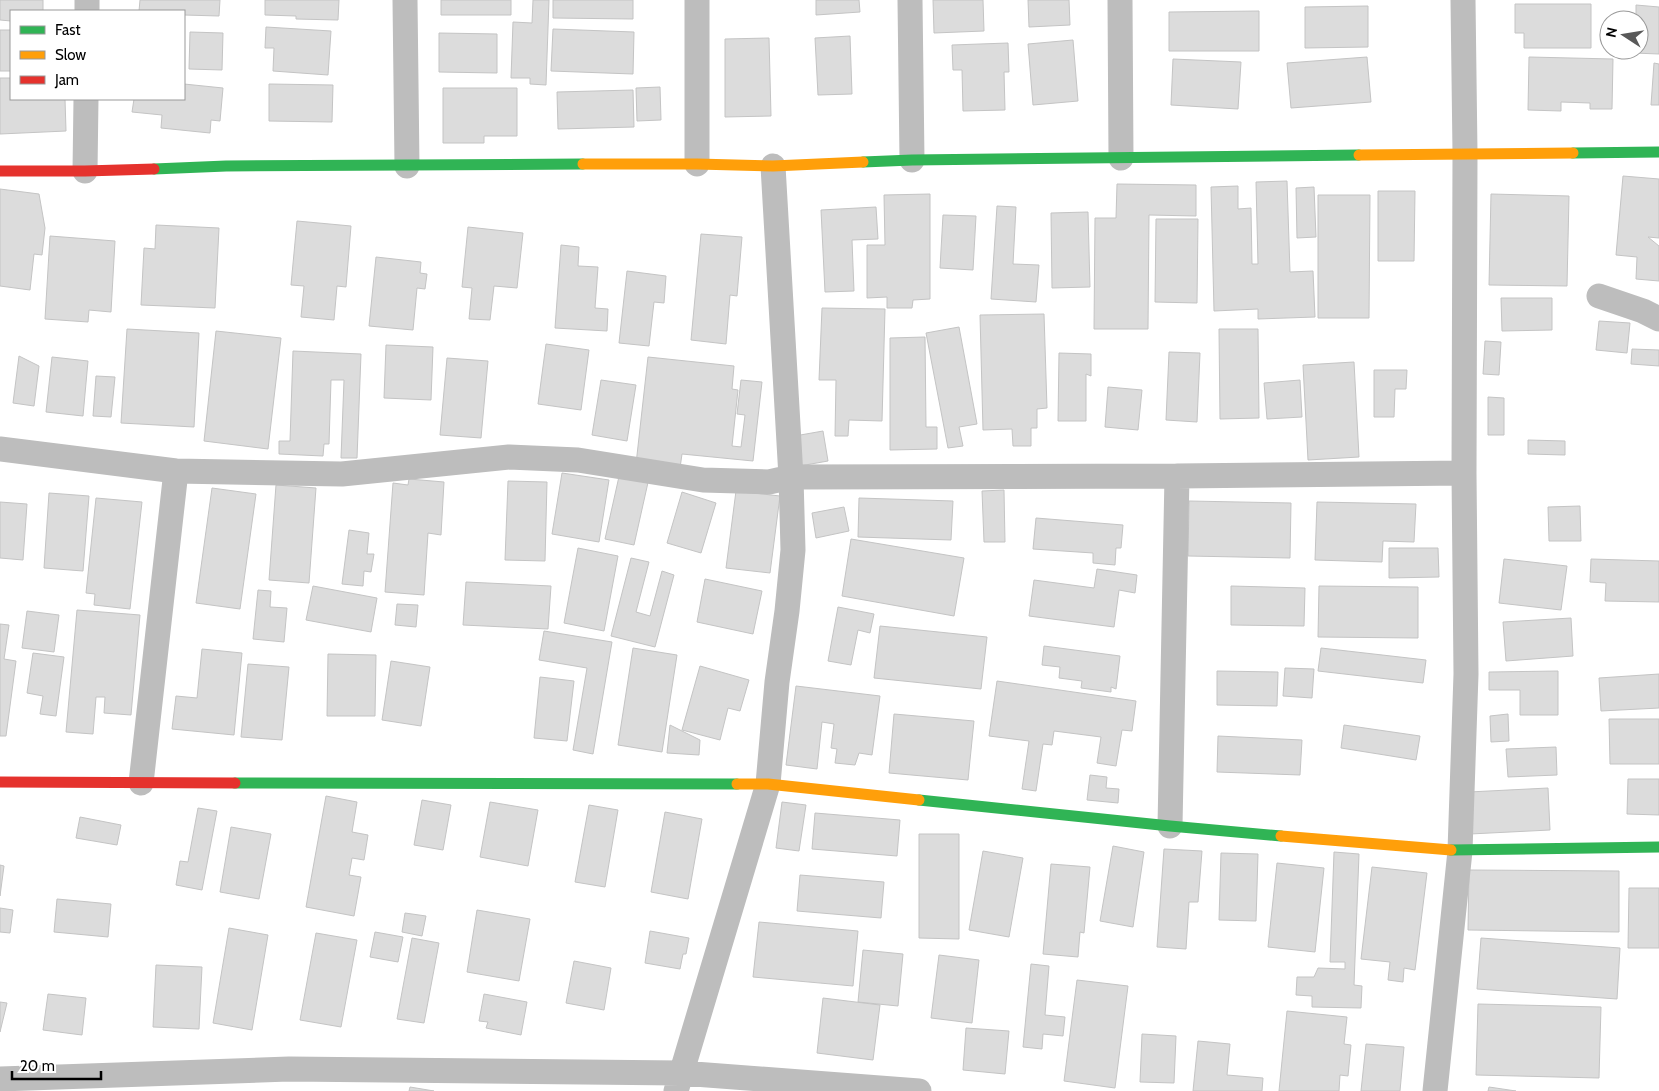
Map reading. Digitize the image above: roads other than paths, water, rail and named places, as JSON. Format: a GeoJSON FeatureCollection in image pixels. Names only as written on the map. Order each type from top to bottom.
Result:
{"type":"FeatureCollection","features":[{"type":"Feature","properties":{"kind":"street"},"geometry":{"type":"LineString","coordinates":[[405,0],[407,166]]}},
{"type":"Feature","properties":{"kind":"street"},"geometry":{"type":"LineString","coordinates":[[697,0],[697,164]]}},
{"type":"Feature","properties":{"kind":"street"},"geometry":{"type":"LineString","coordinates":[[910,0],[912,160]]}},
{"type":"Feature","properties":{"kind":"street"},"geometry":{"type":"LineString","coordinates":[[1120,0],[1121,158]]}},
{"type":"Feature","properties":{"kind":"street"},"geometry":{"type":"LineString","coordinates":[[1435,1091],[1460,851],[1466,674],[1463,0]]}},
{"type":"Feature","properties":{"kind":"street"},"geometry":{"type":"LineString","coordinates":[[85,171],[86,100]]}},
{"type":"Feature","properties":{"kind":"street"},"geometry":{"type":"LineString","coordinates":[[0,171],[85,171],[226,166],[697,164],[772,166],[912,160],[1659,152]]}},
{"type":"Feature","properties":{"kind":"street"},"geometry":{"type":"LineString","coordinates":[[678,1082],[768,784],[777,682],[787,611],[793,550],[791,477],[772,166]]}},
{"type":"Feature","properties":{"kind":"street"},"geometry":{"type":"LineString","coordinates":[[1599,296],[1643,311],[1659,319]]}},
{"type":"Feature","properties":{"kind":"street"},"geometry":{"type":"LineString","coordinates":[[0,449],[176,471],[342,474],[509,457],[578,460],[703,480],[769,482],[791,477],[1178,476],[1464,472]]}},
{"type":"Feature","properties":{"kind":"street"},"geometry":{"type":"LineString","coordinates":[[141,783],[176,471]]}},
{"type":"Feature","properties":{"kind":"street"},"geometry":{"type":"LineString","coordinates":[[1170,826],[1178,476]]}},
{"type":"Feature","properties":{"kind":"street"},"geometry":{"type":"LineString","coordinates":[[0,782],[768,784],[1170,826],[1460,851],[1659,847]]}},
{"type":"Feature","properties":{"kind":"street"},"geometry":{"type":"LineString","coordinates":[[0,1079],[678,1082],[919,1091]]}}]}
